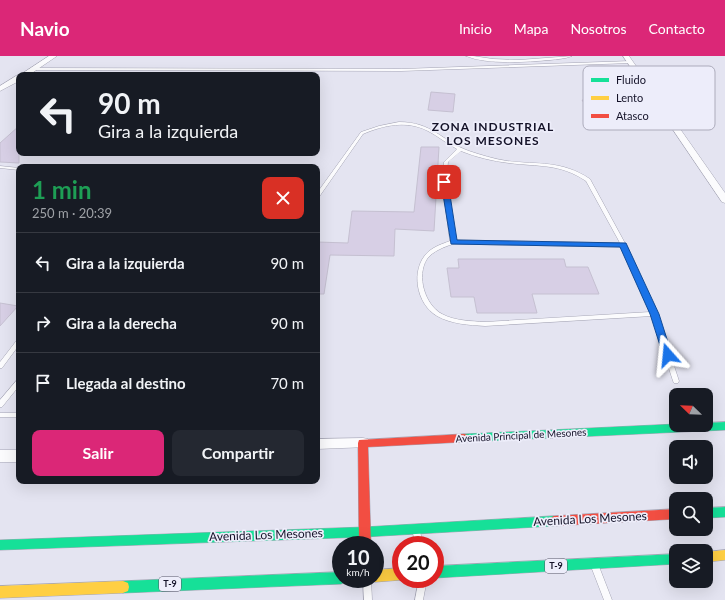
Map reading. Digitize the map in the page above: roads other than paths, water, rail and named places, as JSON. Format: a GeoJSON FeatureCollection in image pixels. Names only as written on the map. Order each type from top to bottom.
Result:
{"type":"FeatureCollection","features":[{"type":"Feature","properties":{"kind":"main road","name":"Avenida Principal de Mesones"},"geometry":{"type":"LineString","coordinates":[[363,442],[725,426]]}},
{"type":"Feature","properties":{"kind":"main road"},"geometry":{"type":"LineString","coordinates":[[363,442],[364,536]]}},
{"type":"Feature","properties":{"kind":"main road"},"geometry":{"type":"LineString","coordinates":[[713,513],[725,512]]}},
{"type":"Feature","properties":{"kind":"main road","name":"Avenida Los Mesones"},"geometry":{"type":"LineString","coordinates":[[0,545],[364,532],[669,514]]}},
{"type":"Feature","properties":{"kind":"main road"},"geometry":{"type":"LineString","coordinates":[[713,556],[725,555]]}},
{"type":"Feature","properties":{"kind":"main road","name":"T-9"},"geometry":{"type":"LineString","coordinates":[[444,572],[669,559]]}},
{"type":"Feature","properties":{"kind":"main road","name":"T-9"},"geometry":{"type":"LineString","coordinates":[[0,592],[332,578]]}},
{"type":"Feature","properties":{"kind":"street"},"geometry":{"type":"LineString","coordinates":[[30,72],[54,56]]}},
{"type":"Feature","properties":{"kind":"street"},"geometry":{"type":"LineString","coordinates":[[0,89],[16,80]]}},
{"type":"Feature","properties":{"kind":"street"},"geometry":{"type":"LineString","coordinates":[[677,130],[725,200]]}},
{"type":"Feature","properties":{"kind":"street","name":"Avenida Principal de Mesones"},"geometry":{"type":"LineString","coordinates":[[320,444],[363,442]]}},
{"type":"Feature","properties":{"kind":"street"},"geometry":{"type":"LineString","coordinates":[[0,456],[16,456]]}},
{"type":"Feature","properties":{"kind":"lane"},"geometry":{"type":"LineString","coordinates":[[468,56],[488,60],[538,60],[570,56]]}},
{"type":"Feature","properties":{"kind":"lane"},"geometry":{"type":"LineString","coordinates":[[35,69],[400,70],[628,59]]}},
{"type":"Feature","properties":{"kind":"lane"},"geometry":{"type":"LineString","coordinates":[[320,192],[362,133],[370,129],[401,124],[424,126],[460,148],[497,160],[565,167],[580,173],[588,180],[623,245],[654,314],[676,381]]}},
{"type":"Feature","properties":{"kind":"lane"},"geometry":{"type":"LineString","coordinates":[[453,242],[444,182],[446,162],[460,148]]}},
{"type":"Feature","properties":{"kind":"lane"},"geometry":{"type":"LineString","coordinates":[[0,167],[16,169]]}},
{"type":"Feature","properties":{"kind":"lane"},"geometry":{"type":"LineString","coordinates":[[623,245],[453,242],[440,245],[424,260],[420,272],[421,288],[427,304],[440,315],[460,322],[485,324],[654,314]]}},
{"type":"Feature","properties":{"kind":"lane"},"geometry":{"type":"LineString","coordinates":[[0,366],[16,345]]}},
{"type":"Feature","properties":{"kind":"lane"},"geometry":{"type":"LineString","coordinates":[[0,405],[16,386]]}},
{"type":"Feature","properties":{"kind":"lane"},"geometry":{"type":"LineString","coordinates":[[0,415],[16,415]]}},
{"type":"Feature","properties":{"kind":"lane"},"geometry":{"type":"LineString","coordinates":[[416,529],[417,536]]}},
{"type":"Feature","properties":{"kind":"lane"},"geometry":{"type":"LineString","coordinates":[[594,564],[608,600]]}},
{"type":"Feature","properties":{"kind":"lane"},"geometry":{"type":"LineString","coordinates":[[367,588],[368,600]]}},
{"type":"Feature","properties":{"kind":"lane"},"geometry":{"type":"LineString","coordinates":[[419,600],[421,588]]}},
{"type":"Feature","properties":{"kind":"district","name":"ZONA INDUSTRIAL LOS MESONES"},"geometry":{"type":"Point","coordinates":[493,134]}}]}
